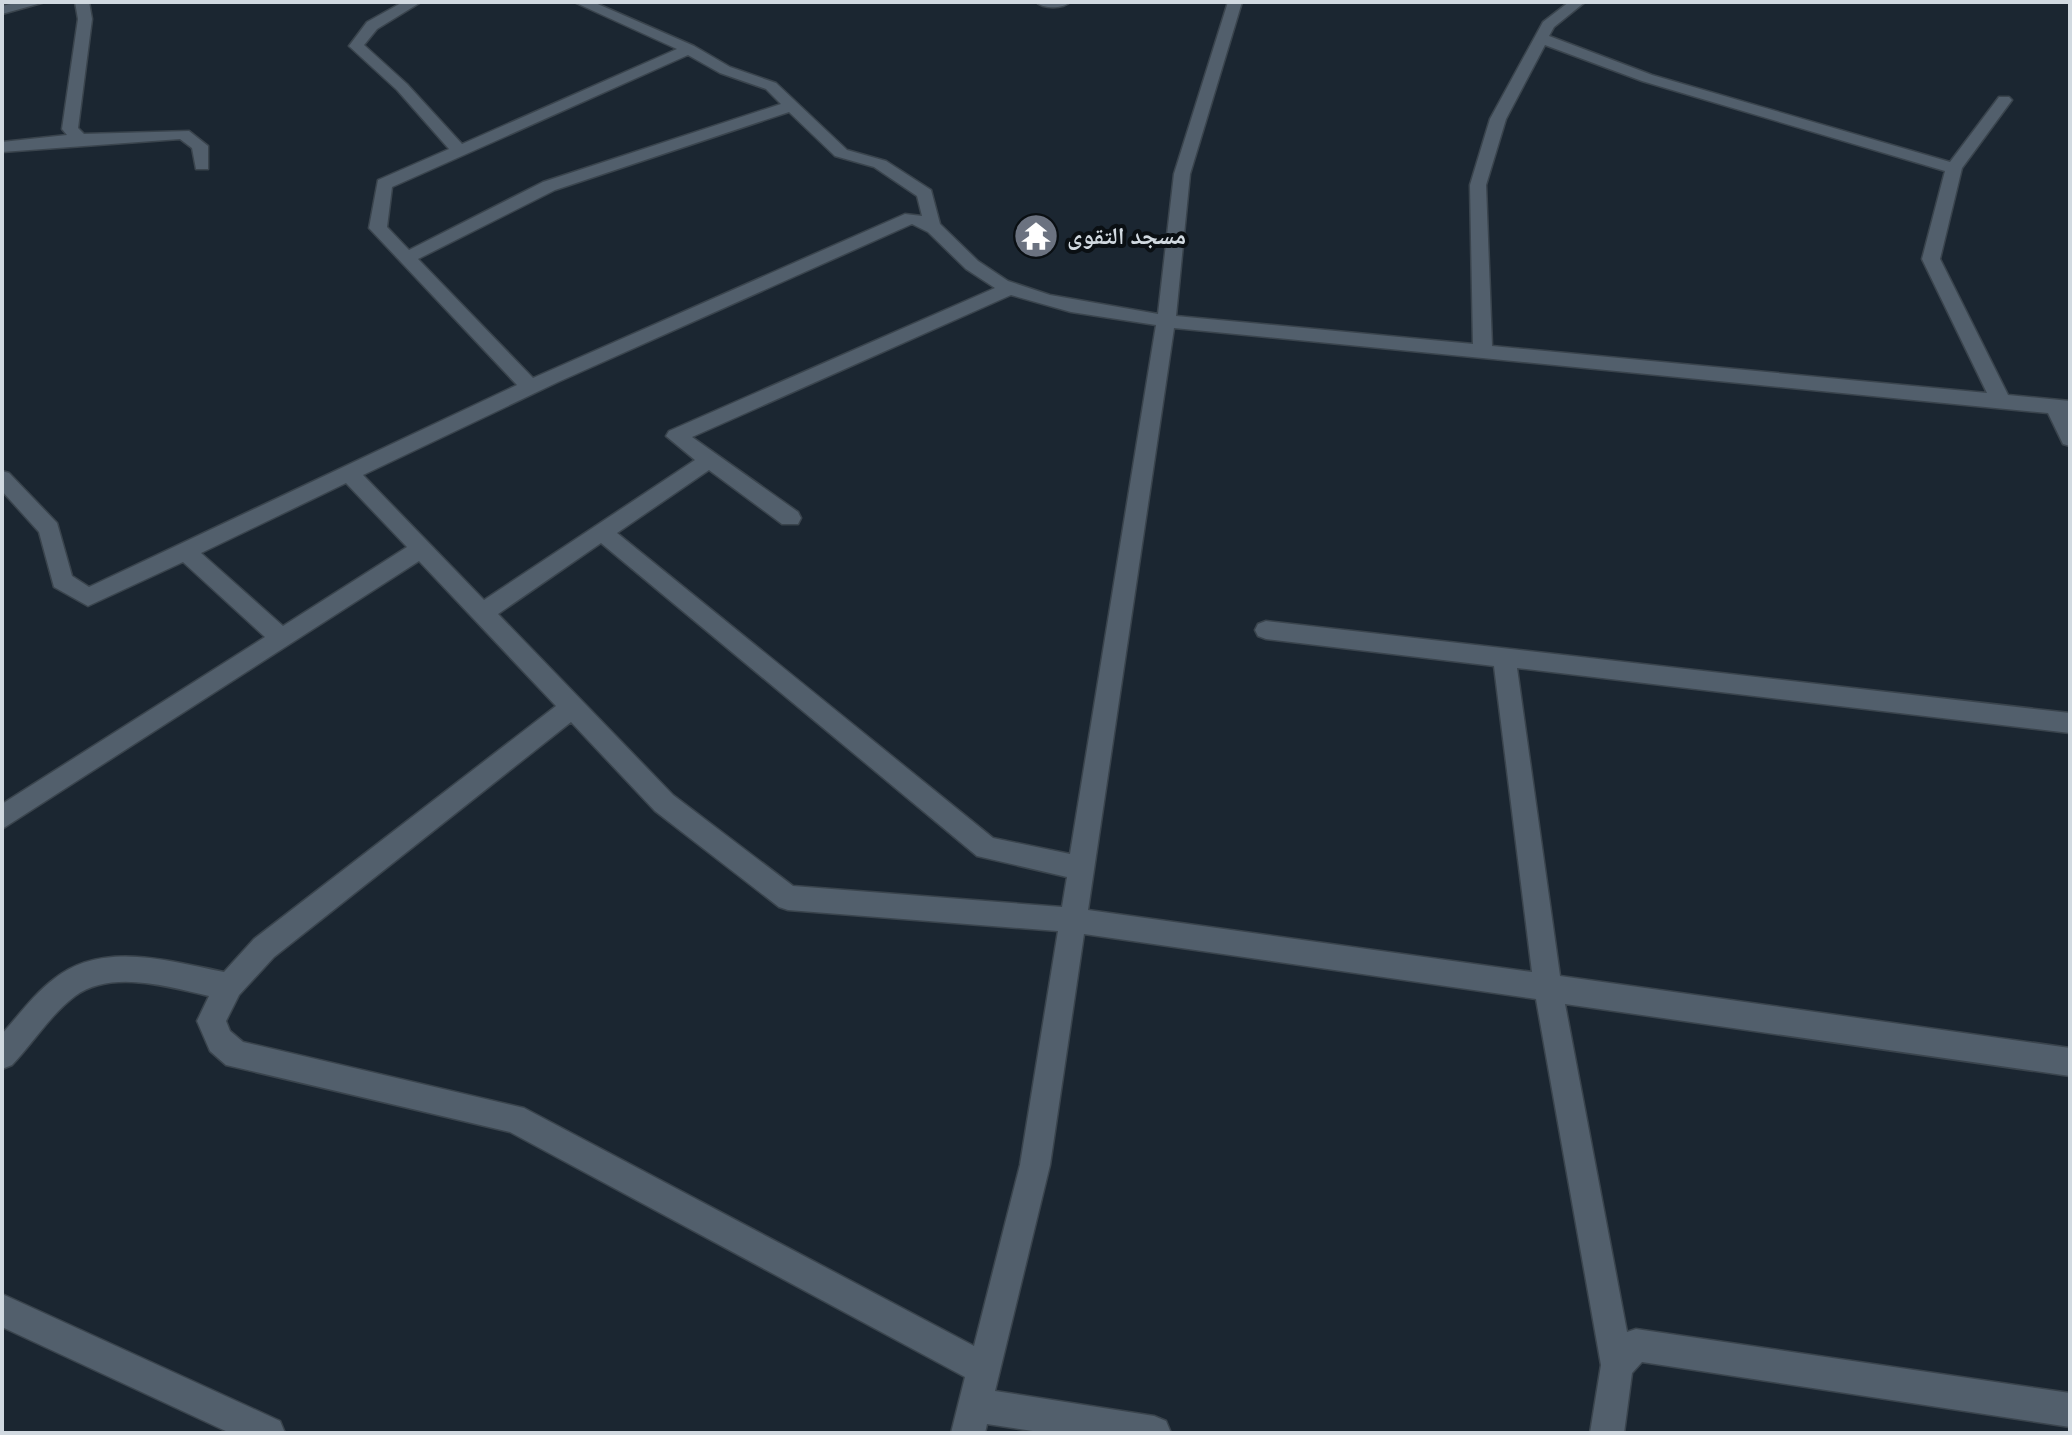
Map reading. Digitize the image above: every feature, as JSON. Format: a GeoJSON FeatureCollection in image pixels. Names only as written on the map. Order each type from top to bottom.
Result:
{"type":"FeatureCollection","features":[{"type":"Feature","properties":{"kind":"street"},"geometry":{"type":"LineString","coordinates":[[2,10],[38,2]]}},
{"type":"Feature","properties":{"kind":"street"},"geometry":{"type":"LineString","coordinates":[[80,139],[70,129],[85,19],[82,2]]}},
{"type":"Feature","properties":{"kind":"street"},"geometry":{"type":"LineString","coordinates":[[414,2],[369,28],[357,38],[356,46],[402,87],[460,151]]}},
{"type":"Feature","properties":{"kind":"street"},"geometry":{"type":"LineString","coordinates":[[581,2],[689,49],[725,70],[771,86],[841,153],[880,164],[925,194],[932,224]]}},
{"type":"Feature","properties":{"kind":"street"},"geometry":{"type":"LineString","coordinates":[[1043,2],[1063,2]]}},
{"type":"Feature","properties":{"kind":"street"},"geometry":{"type":"LineString","coordinates":[[1154,1433],[971,1419],[1035,1165],[1166,321],[1182,174],[1235,2]]}},
{"type":"Feature","properties":{"kind":"street"},"geometry":{"type":"LineString","coordinates":[[1483,351],[1478,185],[1498,119],[1548,25],[1578,2]]}},
{"type":"Feature","properties":{"kind":"street"},"geometry":{"type":"LineString","coordinates":[[1541,38],[1647,78],[1954,168]]}},
{"type":"Feature","properties":{"kind":"street"},"geometry":{"type":"LineString","coordinates":[[530,387],[378,228],[384,184],[689,49]]}},
{"type":"Feature","properties":{"kind":"street"},"geometry":{"type":"LineString","coordinates":[[2001,401],[1931,259],[1954,168],[2004,100]]}},
{"type":"Feature","properties":{"kind":"street"},"geometry":{"type":"LineString","coordinates":[[406,258],[549,186],[792,106]]}},
{"type":"Feature","properties":{"kind":"street"},"geometry":{"type":"LineString","coordinates":[[2,147],[183,134],[200,146],[202,166]]}},
{"type":"Feature","properties":{"kind":"street"},"geometry":{"type":"LineString","coordinates":[[6,488],[49,529],[62,581],[88,597],[530,387],[911,218],[932,224],[981,272],[1011,288],[1058,302],[1166,321],[2062,407],[2070,439]]}},
{"type":"Feature","properties":{"kind":"street"},"geometry":{"type":"LineString","coordinates":[[790,518],[676,436],[1011,288]]}},
{"type":"Feature","properties":{"kind":"street"},"geometry":{"type":"LineString","coordinates":[[482,613],[709,460]]}},
{"type":"Feature","properties":{"kind":"street"},"geometry":{"type":"LineString","coordinates":[[349,473],[664,803],[788,898],[1073,920],[2070,1062]]}},
{"type":"Feature","properties":{"kind":"street"},"geometry":{"type":"LineString","coordinates":[[602,532],[986,848],[1081,868]]}},
{"type":"Feature","properties":{"kind":"street"},"geometry":{"type":"LineString","coordinates":[[2,818],[421,549]]}},
{"type":"Feature","properties":{"kind":"street"},"geometry":{"type":"LineString","coordinates":[[185,551],[281,638]]}},
{"type":"Feature","properties":{"kind":"street"},"geometry":{"type":"LineString","coordinates":[[1266,630],[2070,723]]}},
{"type":"Feature","properties":{"kind":"street"},"geometry":{"type":"LineString","coordinates":[[1504,657],[1548,987],[1617,1365],[1607,1433]]}},
{"type":"Feature","properties":{"kind":"street"},"geometry":{"type":"LineString","coordinates":[[572,707],[264,948],[229,986],[211,1021],[220,1041],[236,1055],[514,1118],[984,1369]]}},
{"type":"Feature","properties":{"kind":"street"},"geometry":{"type":"LineString","coordinates":[[2,1055],[65,987],[83,976],[110,968],[229,986]]}},
{"type":"Feature","properties":{"kind":"street"},"geometry":{"type":"LineString","coordinates":[[2,1310],[268,1433]]}},
{"type":"Feature","properties":{"kind":"street"},"geometry":{"type":"LineString","coordinates":[[1617,1365],[1636,1345],[2070,1410]]}},
{"type":"Feature","properties":{"kind":"place","name":"مسجد التقوى"},"geometry":{"type":"Point","coordinates":[1036,236]}}]}
